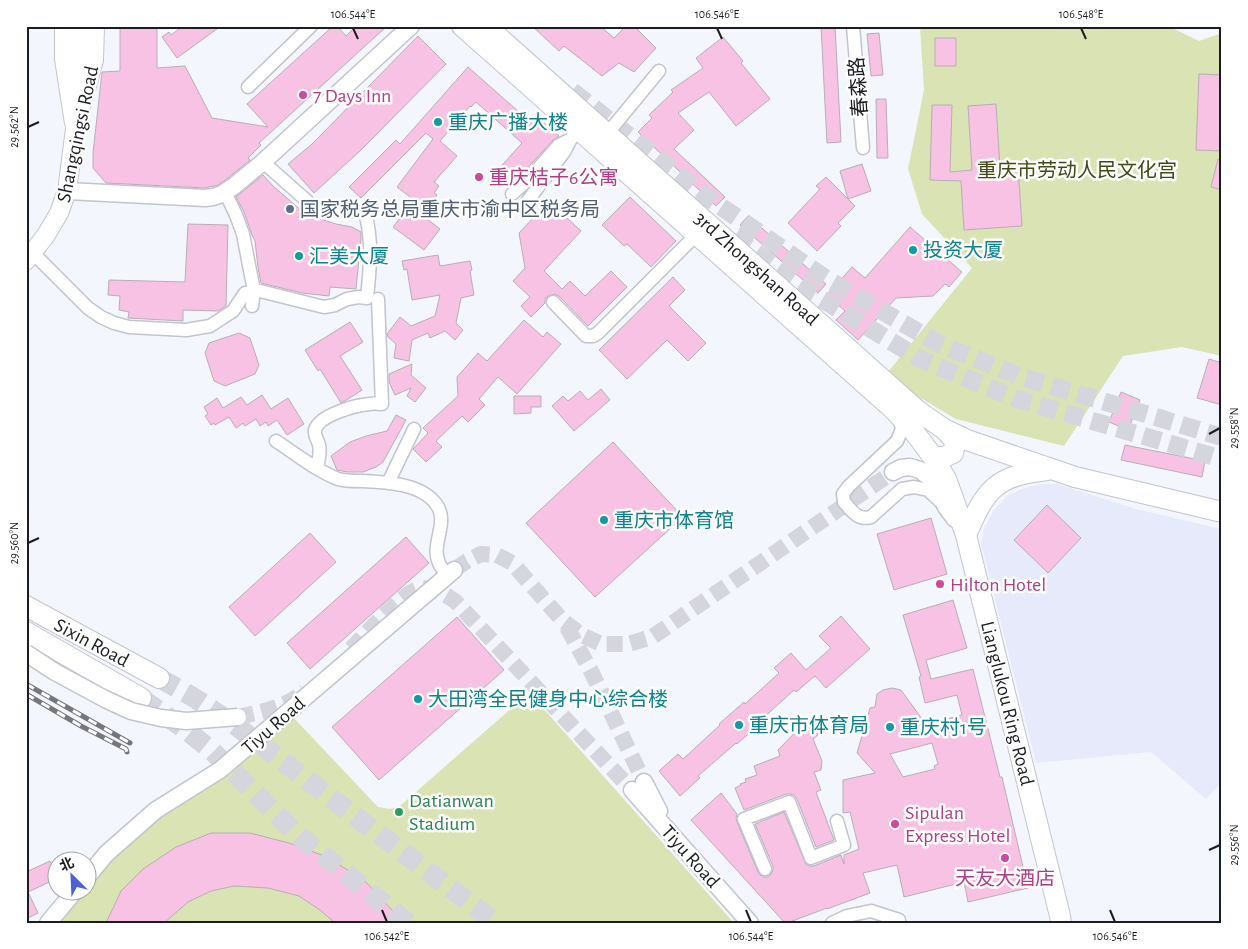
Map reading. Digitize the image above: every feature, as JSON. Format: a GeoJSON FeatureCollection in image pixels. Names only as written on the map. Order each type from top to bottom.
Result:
{"type":"FeatureCollection","features":[{"type":"Feature","properties":{"kind":"main road"},"geometry":{"type":"LineString","coordinates":[[64,26],[64,59],[75,129]]}},
{"type":"Feature","properties":{"kind":"main road"},"geometry":{"type":"LineString","coordinates":[[75,129],[77,26]]}},
{"type":"Feature","properties":{"kind":"main road","name":"Shangqingsi Road"},"geometry":{"type":"LineString","coordinates":[[30,257],[59,213],[67,191],[75,129],[94,60],[95,26]]}},
{"type":"Feature","properties":{"kind":"main road","name":"3rd Zhongshan Road"},"geometry":{"type":"LineString","coordinates":[[462,26],[575,134],[697,234],[912,429],[933,457],[946,479],[966,536]]}},
{"type":"Feature","properties":{"kind":"main road","name":"3rd Zhongshan Road"},"geometry":{"type":"LineString","coordinates":[[486,26],[918,411],[944,429],[967,440],[1052,469]]}},
{"type":"Feature","properties":{"kind":"main road"},"geometry":{"type":"LineString","coordinates":[[933,457],[944,458],[953,453],[955,445],[953,437],[944,429]]}},
{"type":"Feature","properties":{"kind":"main road"},"geometry":{"type":"LineString","coordinates":[[966,536],[978,509],[995,486],[1021,474],[1052,469],[1076,477],[1222,512]]}},
{"type":"Feature","properties":{"kind":"main road","name":"Lianglukou Ring Road"},"geometry":{"type":"LineString","coordinates":[[966,536],[1052,883],[1060,923]]}},
{"type":"Feature","properties":{"kind":"main road","name":"Sixin Road"},"geometry":{"type":"LineString","coordinates":[[26,606],[158,678]]}},
{"type":"Feature","properties":{"kind":"main road","name":"Sixin Road"},"geometry":{"type":"LineString","coordinates":[[26,632],[141,698]]}},
{"type":"Feature","properties":{"kind":"street"},"geometry":{"type":"LineString","coordinates":[[67,191],[205,198],[214,197],[225,192],[263,162],[411,26]]}},
{"type":"Feature","properties":{"kind":"street","name":"春森路"},"geometry":{"type":"LineString","coordinates":[[854,26],[863,148]]}},
{"type":"Feature","properties":{"kind":"street"},"geometry":{"type":"LineString","coordinates":[[248,87],[310,27]]}},
{"type":"Feature","properties":{"kind":"street"},"geometry":{"type":"LineString","coordinates":[[607,134],[659,71]]}},
{"type":"Feature","properties":{"kind":"street"},"geometry":{"type":"LineString","coordinates":[[512,194],[559,145],[575,134]]}},
{"type":"Feature","properties":{"kind":"street"},"geometry":{"type":"LineString","coordinates":[[524,206],[575,134]]}},
{"type":"Feature","properties":{"kind":"street"},"geometry":{"type":"LineString","coordinates":[[30,257],[88,308],[101,317],[129,327],[186,330],[210,326],[233,311],[245,293],[254,291],[324,308],[359,296],[367,298],[371,247],[365,212],[315,208],[263,162]]}},
{"type":"Feature","properties":{"kind":"street"},"geometry":{"type":"LineString","coordinates":[[225,192],[243,234],[254,291],[252,306]]}},
{"type":"Feature","properties":{"kind":"street"},"geometry":{"type":"LineString","coordinates":[[553,302],[586,336],[593,336],[697,234]]}},
{"type":"Feature","properties":{"kind":"street"},"geometry":{"type":"LineString","coordinates":[[317,468],[320,446],[316,437],[316,430],[319,423],[331,415],[348,408],[369,404],[382,404],[378,299]]}},
{"type":"Feature","properties":{"kind":"street"},"geometry":{"type":"LineString","coordinates":[[892,409],[900,420],[902,429],[897,441],[848,487],[844,494],[844,502],[856,515],[865,518],[871,517],[902,489],[914,487],[928,490],[946,507]]}},
{"type":"Feature","properties":{"kind":"street"},"geometry":{"type":"LineString","coordinates":[[388,483],[414,429]]}},
{"type":"Feature","properties":{"kind":"street"},"geometry":{"type":"LineString","coordinates":[[276,441],[317,468],[340,480],[388,483],[423,492],[435,502],[441,514],[437,546],[438,562],[451,573]]}},
{"type":"Feature","properties":{"kind":"street"},"geometry":{"type":"LineString","coordinates":[[893,472],[901,468],[910,467],[920,470],[930,478],[946,507],[966,536]]}},
{"type":"Feature","properties":{"kind":"street","name":"Tiyu Road"},"geometry":{"type":"LineString","coordinates":[[98,864],[106,854],[156,810],[220,770],[451,573]]}},
{"type":"Feature","properties":{"kind":"street"},"geometry":{"type":"LineString","coordinates":[[26,653],[54,672],[131,711],[161,718],[186,721],[238,717]]}},
{"type":"Feature","properties":{"kind":"street","name":"Tiyu Road"},"geometry":{"type":"LineString","coordinates":[[638,786],[683,848],[750,923]]}},
{"type":"Feature","properties":{"kind":"street"},"geometry":{"type":"LineString","coordinates":[[765,868],[744,819],[789,802],[811,858],[844,846],[836,821]]}},
{"type":"Feature","properties":{"kind":"street"},"geometry":{"type":"LineString","coordinates":[[48,923],[66,902]]}},
{"type":"Feature","properties":{"kind":"street"},"geometry":{"type":"LineString","coordinates":[[832,923],[847,916],[872,911],[899,920]]}},
{"type":"Feature","properties":{"kind":"shaded area"},"geometry":{"type":"Polygon","coordinates":[[[1040,484],[1057,484],[1136,509],[1222,529],[1222,782],[1206,799],[1151,752],[1036,763],[981,544],[984,529],[994,510],[1008,495],[1040,484]]]}},
{"type":"Feature","properties":{"kind":"green space","name":"重庆市劳动人民文化宫"},"geometry":{"type":"Polygon","coordinates":[[[920,26],[1168,26],[1199,41],[1222,33],[1222,356],[1182,347],[1123,356],[1064,446],[956,419],[917,396],[888,372],[972,268],[922,214],[908,169],[924,90],[920,26]]]}},
{"type":"Feature","properties":{"kind":"green space","name":"Datianwan Stadium"},"geometry":{"type":"Polygon","coordinates":[[[533,697],[734,923],[55,923],[73,902],[98,902],[98,872],[109,858],[160,814],[292,716],[378,807],[390,809],[400,806],[523,698],[533,697]]]}},
{"type":"Feature","properties":{"kind":"building"},"geometry":{"type":"Polygon","coordinates":[[[120,26],[157,26],[157,68],[185,66],[212,118],[268,127],[247,104],[333,26],[337,26],[346,36],[356,26],[387,26],[259,143],[261,145],[248,158],[250,160],[218,185],[205,188],[106,183],[93,168],[102,72],[120,71],[120,26]]]}},
{"type":"Feature","properties":{"kind":"building"},"geometry":{"type":"Polygon","coordinates":[[[183,26],[221,26],[177,58],[162,37],[169,32],[171,35],[183,26]]]}},
{"type":"Feature","properties":{"kind":"building"},"geometry":{"type":"Polygon","coordinates":[[[532,26],[600,26],[614,38],[626,26],[634,26],[656,48],[634,72],[619,63],[602,76],[564,46],[559,51],[532,26]]]}},
{"type":"Feature","properties":{"kind":"building"},"geometry":{"type":"Polygon","coordinates":[[[821,26],[835,26],[841,142],[827,143],[821,26]]]}},
{"type":"Feature","properties":{"kind":"building"},"geometry":{"type":"Polygon","coordinates":[[[879,33],[883,75],[871,76],[867,34],[879,33]]]}},
{"type":"Feature","properties":{"kind":"building"},"geometry":{"type":"Polygon","coordinates":[[[418,36],[446,64],[361,150],[314,193],[288,164],[312,144],[418,36]]]}},
{"type":"Feature","properties":{"kind":"building"},"geometry":{"type":"Polygon","coordinates":[[[723,37],[770,99],[736,126],[709,92],[678,113],[694,130],[674,149],[725,197],[716,206],[638,132],[652,118],[649,115],[673,92],[671,90],[703,68],[696,58],[723,37]]]}},
{"type":"Feature","properties":{"kind":"building"},"geometry":{"type":"Polygon","coordinates":[[[935,38],[956,38],[956,66],[935,66],[935,38]]]}},
{"type":"Feature","properties":{"kind":"building"},"geometry":{"type":"Polygon","coordinates":[[[468,67],[536,127],[542,121],[559,136],[511,184],[496,172],[522,143],[476,102],[470,106],[440,141],[457,156],[434,182],[439,186],[434,193],[437,195],[422,215],[440,229],[424,250],[393,227],[414,200],[397,187],[433,139],[426,133],[361,198],[349,187],[396,140],[400,144],[468,67]]]}},
{"type":"Feature","properties":{"kind":"building"},"geometry":{"type":"Polygon","coordinates":[[[1199,74],[1222,75],[1222,151],[1196,150],[1199,74]]]}},
{"type":"Feature","properties":{"kind":"building"},"geometry":{"type":"Polygon","coordinates":[[[876,99],[886,99],[888,158],[877,158],[876,99]]]}},
{"type":"Feature","properties":{"kind":"building"},"geometry":{"type":"Polygon","coordinates":[[[996,104],[1000,168],[1018,167],[1022,226],[964,230],[961,181],[930,180],[932,105],[952,105],[950,172],[972,170],[968,106],[996,104]]]}},
{"type":"Feature","properties":{"kind":"building"},"geometry":{"type":"Polygon","coordinates":[[[1218,159],[1222,160],[1222,190],[1211,187],[1218,159]]]}},
{"type":"Feature","properties":{"kind":"building"},"geometry":{"type":"Polygon","coordinates":[[[862,164],[871,191],[848,199],[840,171],[862,164]]]}},
{"type":"Feature","properties":{"kind":"building"},"geometry":{"type":"Polygon","coordinates":[[[263,175],[302,211],[336,224],[352,227],[361,232],[356,289],[330,287],[329,296],[302,293],[261,283],[255,241],[236,197],[263,175]]]}},
{"type":"Feature","properties":{"kind":"building"},"geometry":{"type":"Polygon","coordinates":[[[826,177],[855,206],[838,223],[841,226],[817,251],[788,223],[820,189],[816,186],[826,177]]]}},
{"type":"Feature","properties":{"kind":"building"},"geometry":{"type":"Polygon","coordinates":[[[630,197],[676,241],[651,267],[627,244],[624,246],[602,225],[630,197]]]}},
{"type":"Feature","properties":{"kind":"building"},"geometry":{"type":"Polygon","coordinates":[[[549,201],[581,231],[544,271],[562,289],[570,281],[585,296],[611,271],[627,287],[588,326],[555,294],[548,296],[545,299],[545,303],[531,317],[521,306],[530,297],[513,281],[525,268],[519,233],[549,201]]]}},
{"type":"Feature","properties":{"kind":"building"},"geometry":{"type":"Polygon","coordinates":[[[748,216],[826,284],[818,293],[740,225],[748,216]]]}},
{"type":"Feature","properties":{"kind":"building"},"geometry":{"type":"Polygon","coordinates":[[[188,224],[228,225],[226,306],[218,311],[183,310],[183,321],[128,318],[129,312],[119,310],[120,296],[108,295],[109,280],[185,282],[188,224]]]}},
{"type":"Feature","properties":{"kind":"building"},"geometry":{"type":"Polygon","coordinates":[[[910,227],[962,272],[949,287],[945,284],[933,296],[896,298],[858,340],[836,320],[845,311],[827,295],[852,267],[865,278],[910,227]]]}},
{"type":"Feature","properties":{"kind":"building"},"geometry":{"type":"Polygon","coordinates":[[[438,255],[440,266],[470,261],[474,295],[461,298],[456,323],[463,330],[455,340],[445,331],[430,338],[428,333],[412,340],[409,361],[394,358],[396,344],[387,334],[400,317],[411,326],[435,316],[440,295],[412,300],[407,269],[404,270],[402,261],[438,255]]]}},
{"type":"Feature","properties":{"kind":"building"},"geometry":{"type":"Polygon","coordinates":[[[673,277],[685,290],[669,306],[706,343],[688,361],[667,340],[627,379],[599,350],[673,277]]]}},
{"type":"Feature","properties":{"kind":"building"},"geometry":{"type":"Polygon","coordinates":[[[524,320],[543,337],[547,332],[561,344],[517,394],[498,377],[479,399],[485,405],[468,422],[462,416],[436,441],[442,447],[426,462],[413,449],[428,433],[423,428],[458,396],[457,377],[478,353],[487,361],[524,320]]]}},
{"type":"Feature","properties":{"kind":"building"},"geometry":{"type":"Polygon","coordinates":[[[350,322],[363,342],[340,356],[362,390],[341,403],[320,369],[318,371],[305,350],[350,322]]]}},
{"type":"Feature","properties":{"kind":"building"},"geometry":{"type":"Polygon","coordinates":[[[239,333],[250,338],[259,365],[255,374],[225,386],[214,381],[205,353],[209,343],[239,333]]]}},
{"type":"Feature","properties":{"kind":"building"},"geometry":{"type":"Polygon","coordinates":[[[1209,359],[1222,363],[1222,405],[1197,398],[1209,359]]]}},
{"type":"Feature","properties":{"kind":"building"},"geometry":{"type":"Polygon","coordinates":[[[412,364],[411,375],[426,388],[415,402],[407,396],[411,388],[395,395],[389,382],[389,374],[412,364]]]}},
{"type":"Feature","properties":{"kind":"building"},"geometry":{"type":"Polygon","coordinates":[[[601,389],[610,400],[574,431],[552,406],[563,396],[568,401],[580,391],[588,400],[601,389]]]}},
{"type":"Feature","properties":{"kind":"building"},"geometry":{"type":"Polygon","coordinates":[[[1121,392],[1140,400],[1128,430],[1109,422],[1121,392]]]}},
{"type":"Feature","properties":{"kind":"building"},"geometry":{"type":"Polygon","coordinates":[[[262,395],[271,409],[288,398],[304,424],[287,435],[277,420],[268,426],[266,422],[260,426],[256,419],[245,426],[243,423],[236,428],[229,417],[215,425],[214,423],[211,425],[205,416],[208,414],[204,407],[217,398],[223,408],[241,397],[247,405],[262,395]]]}},
{"type":"Feature","properties":{"kind":"building"},"geometry":{"type":"Polygon","coordinates":[[[514,396],[541,396],[541,407],[531,407],[531,413],[514,414],[514,396]]]}},
{"type":"Feature","properties":{"kind":"building"},"geometry":{"type":"Polygon","coordinates":[[[396,415],[406,420],[383,462],[363,472],[337,470],[331,456],[350,442],[387,431],[396,415]]]}},
{"type":"Feature","properties":{"kind":"building","name":"重庆市体育馆"},"geometry":{"type":"Polygon","coordinates":[[[613,442],[683,517],[595,597],[526,523],[613,442]]]}},
{"type":"Feature","properties":{"kind":"building"},"geometry":{"type":"Polygon","coordinates":[[[1125,445],[1205,461],[1202,477],[1121,460],[1125,445]]]}},
{"type":"Feature","properties":{"kind":"building"},"geometry":{"type":"Polygon","coordinates":[[[1047,505],[1081,538],[1048,573],[1014,540],[1047,505]]]}},
{"type":"Feature","properties":{"kind":"building"},"geometry":{"type":"Polygon","coordinates":[[[931,518],[947,574],[894,590],[877,534],[931,518]]]}},
{"type":"Feature","properties":{"kind":"building"},"geometry":{"type":"Polygon","coordinates":[[[310,533],[336,562],[255,636],[229,607],[310,533]]]}},
{"type":"Feature","properties":{"kind":"building"},"geometry":{"type":"Polygon","coordinates":[[[406,537],[429,563],[310,669],[287,643],[406,537]]]}},
{"type":"Feature","properties":{"kind":"building"},"geometry":{"type":"Polygon","coordinates":[[[953,600],[967,648],[926,660],[931,679],[973,669],[1000,777],[1002,777],[1028,888],[968,902],[964,882],[904,897],[897,865],[863,873],[870,893],[785,923],[691,820],[721,793],[737,814],[737,822],[758,872],[764,877],[768,877],[771,874],[773,866],[755,824],[784,812],[806,864],[814,866],[841,855],[844,864],[844,855],[859,849],[850,812],[843,813],[843,780],[875,773],[857,753],[870,708],[875,707],[877,694],[892,688],[901,690],[933,734],[931,723],[962,715],[957,695],[925,703],[919,677],[921,676],[903,615],[953,600]],[[932,743],[890,754],[903,777],[935,769],[934,766],[938,764],[932,743]]]}},
{"type":"Feature","properties":{"kind":"building","name":"重庆市体育局"},"geometry":{"type":"Polygon","coordinates":[[[841,616],[870,649],[826,688],[815,676],[796,692],[794,690],[760,721],[762,722],[698,776],[700,778],[680,796],[659,771],[678,754],[683,759],[719,724],[744,702],[745,704],[779,673],[774,668],[791,653],[806,670],[831,648],[819,636],[841,616]]]}},
{"type":"Feature","properties":{"kind":"building","name":"大田湾全民健身中心综合楼"},"geometry":{"type":"Polygon","coordinates":[[[457,617],[504,670],[379,780],[332,727],[457,617]]]}},
{"type":"Feature","properties":{"kind":"building"},"geometry":{"type":"Polygon","coordinates":[[[810,717],[818,735],[813,739],[822,761],[821,770],[814,772],[821,790],[816,792],[834,840],[816,847],[794,795],[786,794],[744,810],[735,788],[746,782],[745,779],[757,775],[754,766],[780,756],[778,750],[810,717]]]}},
{"type":"Feature","properties":{"kind":"building"},"geometry":{"type":"Polygon","coordinates":[[[211,833],[250,833],[289,843],[327,857],[365,881],[404,923],[335,923],[299,896],[268,888],[234,886],[211,891],[188,902],[164,923],[106,923],[121,891],[143,869],[176,847],[211,833]]]}},
{"type":"Feature","properties":{"kind":"building"},"geometry":{"type":"Polygon","coordinates":[[[48,862],[48,883],[28,892],[38,913],[26,919],[26,872],[48,862]]]}},
{"type":"Feature","properties":{"kind":"tunnel"},"geometry":{"type":"LineString","coordinates":[[572,91],[707,197],[825,278],[939,344],[1022,377],[1222,437]]}},
{"type":"Feature","properties":{"kind":"tunnel"},"geometry":{"type":"LineString","coordinates":[[734,237],[812,293],[920,359],[1014,398],[1222,459]]}},
{"type":"Feature","properties":{"kind":"tunnel"},"geometry":{"type":"LineString","coordinates":[[454,570],[481,554],[497,555],[512,563],[563,621],[582,635],[601,644],[628,644],[652,637],[893,472]]}},
{"type":"Feature","properties":{"kind":"tunnel"},"geometry":{"type":"LineString","coordinates":[[351,649],[393,606],[411,592],[423,588],[443,593],[455,601],[632,790]]}},
{"type":"Feature","properties":{"kind":"tunnel"},"geometry":{"type":"LineString","coordinates":[[567,627],[592,673],[644,782]]}},
{"type":"Feature","properties":{"kind":"tunnel"},"geometry":{"type":"LineString","coordinates":[[159,678],[193,697],[235,725],[496,923]]}},
{"type":"Feature","properties":{"kind":"tunnel"},"geometry":{"type":"LineString","coordinates":[[238,717],[282,705],[305,691]]}},
{"type":"Feature","properties":{"kind":"tunnel"},"geometry":{"type":"LineString","coordinates":[[141,698],[211,750],[299,836],[408,923]]}},
{"type":"Feature","properties":{"kind":"railway"},"geometry":{"type":"LineString","coordinates":[[26,684],[130,743]]}},
{"type":"Feature","properties":{"kind":"railway"},"geometry":{"type":"LineString","coordinates":[[26,694],[81,726],[126,749],[127,752]]}},
{"type":"Feature","properties":{"kind":"place","name":"7 Days Inn"},"geometry":{"type":"Point","coordinates":[303,95]}},
{"type":"Feature","properties":{"kind":"place","name":"重庆广播大楼"},"geometry":{"type":"Point","coordinates":[438,122]}},
{"type":"Feature","properties":{"kind":"place","name":"重庆桔子6公寓"},"geometry":{"type":"Point","coordinates":[479,177]}},
{"type":"Feature","properties":{"kind":"place","name":"国家税务总局重庆市渝中区税务局"},"geometry":{"type":"Point","coordinates":[290,209]}},
{"type":"Feature","properties":{"kind":"place","name":"投资大厦"},"geometry":{"type":"Point","coordinates":[913,250]}},
{"type":"Feature","properties":{"kind":"place","name":"汇美大厦"},"geometry":{"type":"Point","coordinates":[299,256]}},
{"type":"Feature","properties":{"kind":"place","name":"重庆市体育馆"},"geometry":{"type":"Point","coordinates":[604,520]}},
{"type":"Feature","properties":{"kind":"place","name":"Hilton Hotel"},"geometry":{"type":"Point","coordinates":[940,584]}},
{"type":"Feature","properties":{"kind":"place","name":"大田湾全民健身中心综合楼"},"geometry":{"type":"Point","coordinates":[418,699]}},
{"type":"Feature","properties":{"kind":"place","name":"重庆市体育局"},"geometry":{"type":"Point","coordinates":[739,725]}},
{"type":"Feature","properties":{"kind":"place","name":"重庆村1号"},"geometry":{"type":"Point","coordinates":[890,727]}},
{"type":"Feature","properties":{"kind":"place","name":"Datianwan Stadium"},"geometry":{"type":"Point","coordinates":[399,812]}},
{"type":"Feature","properties":{"kind":"place","name":"Sipulan Express Hotel"},"geometry":{"type":"Point","coordinates":[895,824]}},
{"type":"Feature","properties":{"kind":"place","name":"天友大酒店"},"geometry":{"type":"Point","coordinates":[1005,858]}}]}
